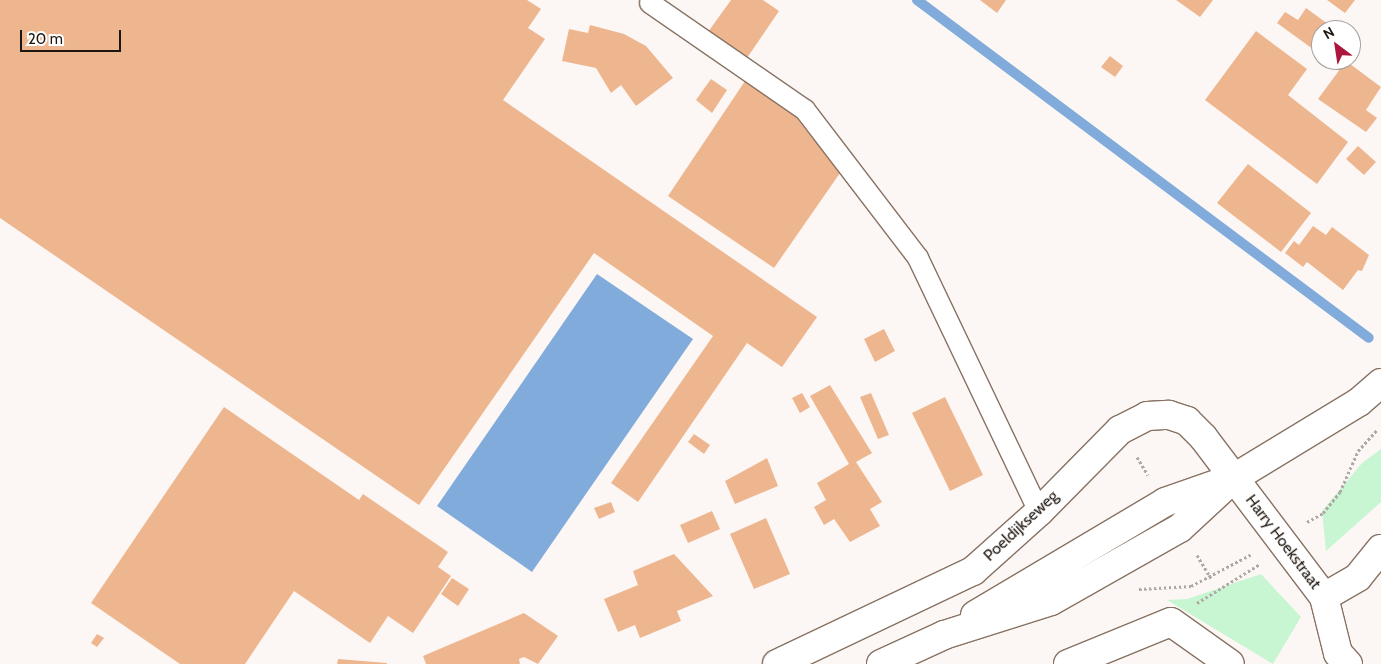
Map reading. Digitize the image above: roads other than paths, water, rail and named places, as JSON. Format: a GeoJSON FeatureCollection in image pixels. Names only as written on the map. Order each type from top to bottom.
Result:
{"type":"FeatureCollection","features":[{"type":"Feature","properties":{"kind":"street"},"geometry":{"type":"LineString","coordinates":[[881,664],[944,635],[1051,600],[1180,528],[1234,478],[1359,402],[1381,383]]}},
{"type":"Feature","properties":{"kind":"street","name":"Poeldijkseweg"},"geometry":{"type":"LineString","coordinates":[[777,664],[973,571],[1039,512],[1108,441],[1147,416],[1169,415],[1187,421],[1234,478]]}},
{"type":"Feature","properties":{"kind":"street","name":"Harry Hoekstraat"},"geometry":{"type":"LineString","coordinates":[[1234,478],[1285,542],[1324,597],[1335,660]]}},
{"type":"Feature","properties":{"kind":"street"},"geometry":{"type":"LineString","coordinates":[[1324,597],[1358,577],[1381,549]]}},
{"type":"Feature","properties":{"kind":"street"},"geometry":{"type":"LineString","coordinates":[[1068,664],[1171,622],[1230,664]]}},
{"type":"Feature","properties":{"kind":"lane"},"geometry":{"type":"LineString","coordinates":[[650,3],[805,110],[918,258],[1039,512]]}},
{"type":"Feature","properties":{"kind":"water"},"geometry":{"type":"Polygon","coordinates":[[[597,274],[693,339],[532,572],[437,506],[597,274]]]}},
{"type":"Feature","properties":{"kind":"waterway"},"geometry":{"type":"LineString","coordinates":[[917,0],[1369,338]]}}]}
